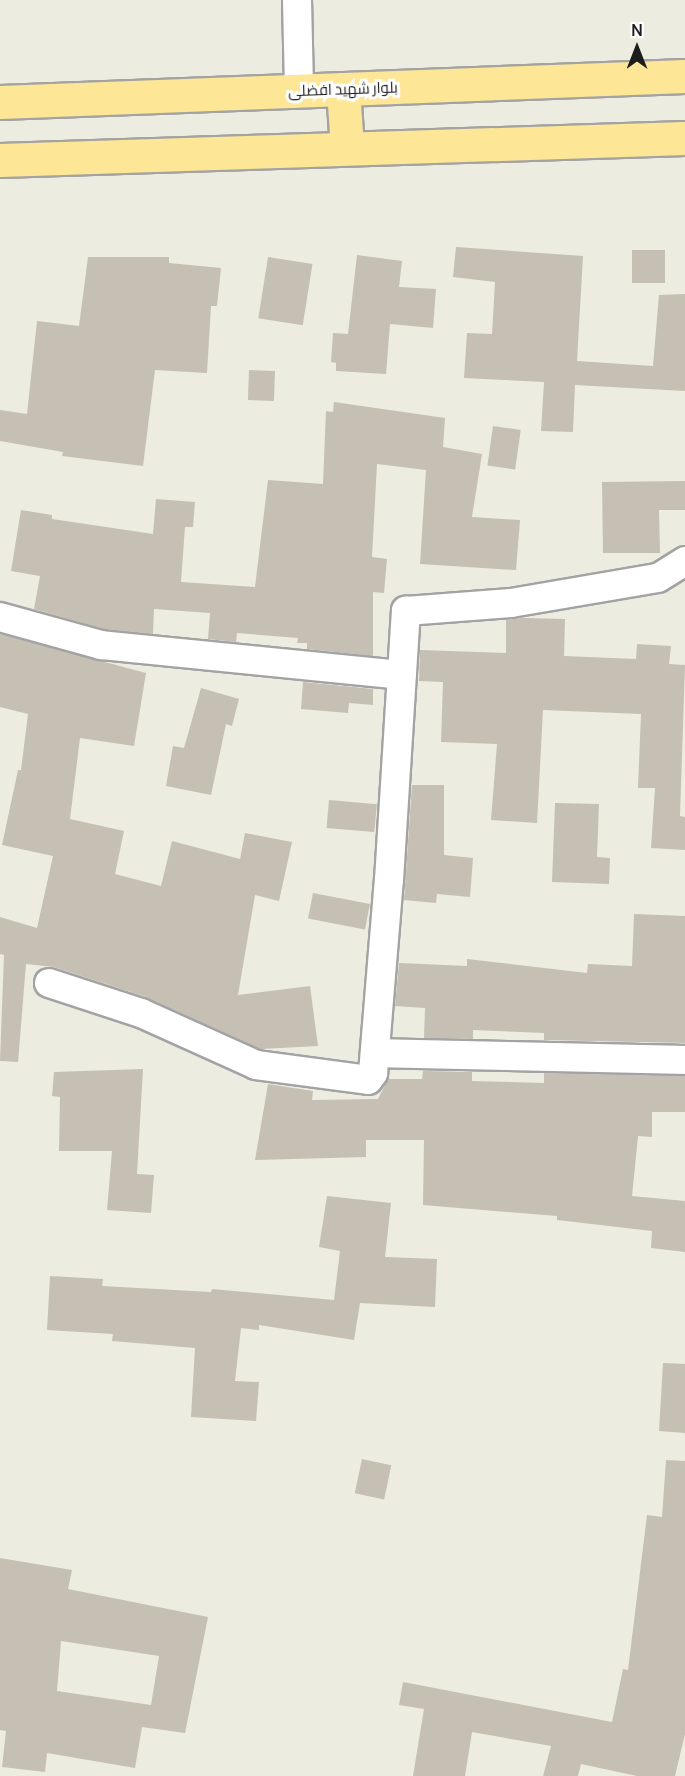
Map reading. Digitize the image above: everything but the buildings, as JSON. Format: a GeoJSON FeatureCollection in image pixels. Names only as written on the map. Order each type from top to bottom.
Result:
{"type":"FeatureCollection","features":[{"type":"Feature","properties":{"kind":"main road","name":"بلوار شهید افضلی"},"geometry":{"type":"LineString","coordinates":[[0,102],[685,76]]}},
{"type":"Feature","properties":{"kind":"main road"},"geometry":{"type":"LineString","coordinates":[[343,89],[347,147]]}},
{"type":"Feature","properties":{"kind":"main road"},"geometry":{"type":"LineString","coordinates":[[0,160],[347,147],[685,138]]}},
{"type":"Feature","properties":{"kind":"street"},"geometry":{"type":"LineString","coordinates":[[297,0],[299,91]]}},
{"type":"Feature","properties":{"kind":"street"},"geometry":{"type":"LineString","coordinates":[[49,983],[141,1013],[256,1065],[368,1080],[375,1053],[407,609],[512,603],[635,582],[658,578],[685,561]]}},
{"type":"Feature","properties":{"kind":"street"},"geometry":{"type":"LineString","coordinates":[[0,617],[101,645],[402,675]]}},
{"type":"Feature","properties":{"kind":"street"},"geometry":{"type":"LineString","coordinates":[[375,1053],[685,1060]]}}]}
